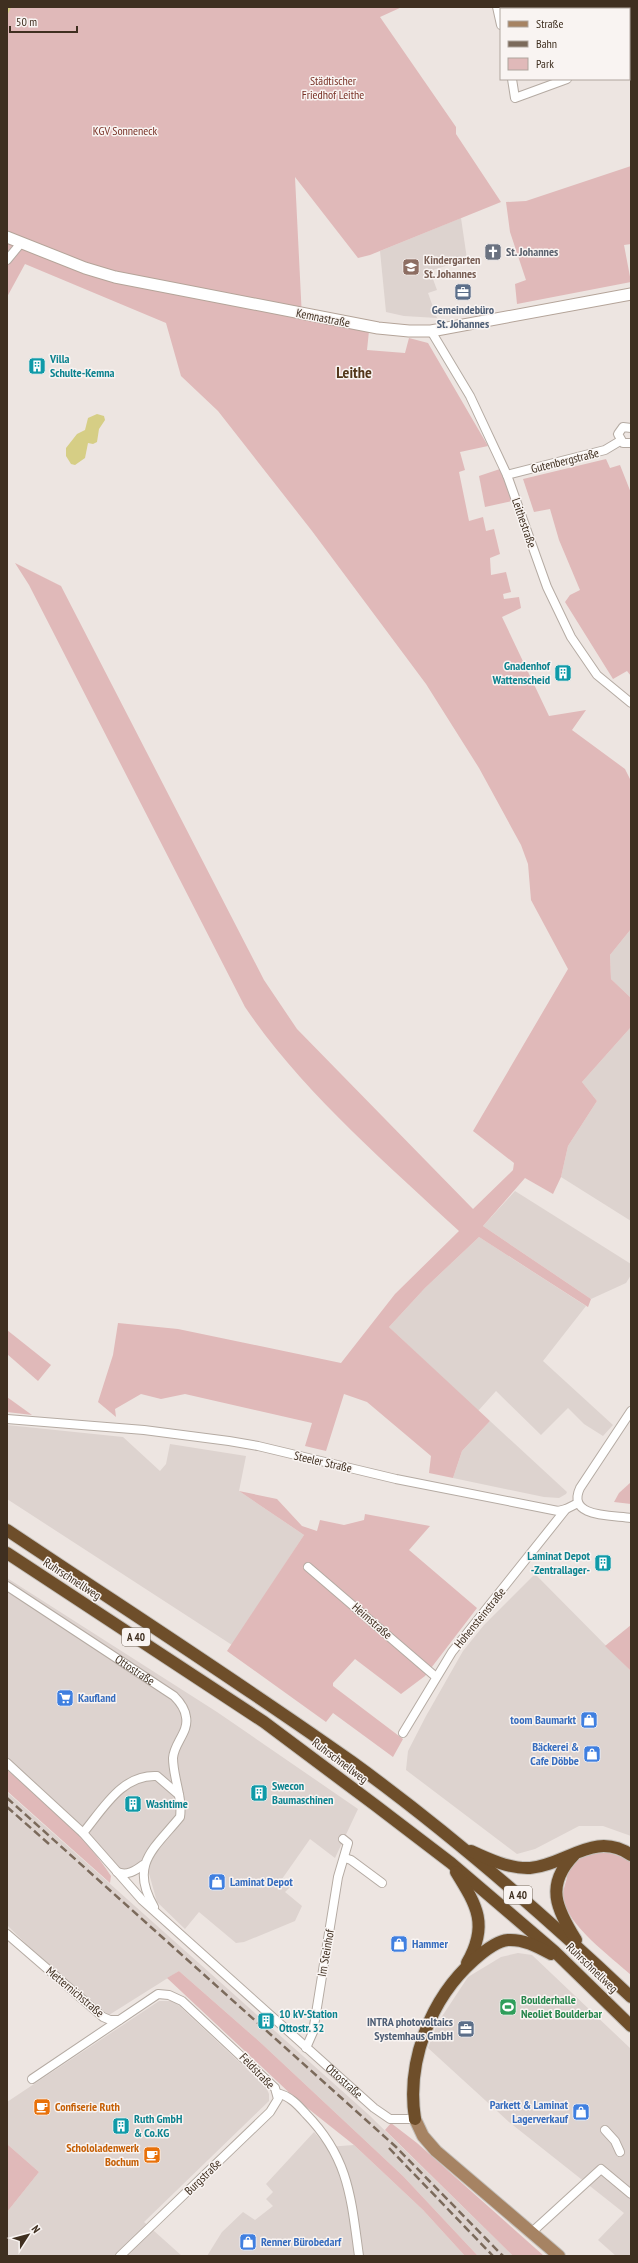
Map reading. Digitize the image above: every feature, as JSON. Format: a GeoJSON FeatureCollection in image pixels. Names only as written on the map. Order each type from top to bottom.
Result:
{"type":"FeatureCollection","features":[{"type":"Feature","properties":{"kind":"highway","name":"Ruhrschnellweg"},"geometry":{"type":"LineString","coordinates":[[7,1530],[250,1691],[353,1764],[452,1841],[583,1951],[631,1997]]}},
{"type":"Feature","properties":{"kind":"highway","name":"Ruhrschnellweg"},"geometry":{"type":"LineString","coordinates":[[7,1553],[264,1722],[451,1863],[567,1963],[631,2026]]}},
{"type":"Feature","properties":{"kind":"highway"},"geometry":{"type":"LineString","coordinates":[[452,1841],[484,1857],[510,1866],[529,1868],[592,1846],[611,1846],[631,1855]]}},
{"type":"Feature","properties":{"kind":"highway"},"geometry":{"type":"LineString","coordinates":[[577,1852],[560,1873],[556,1897],[558,1910],[583,1951]]}},
{"type":"Feature","properties":{"kind":"highway"},"geometry":{"type":"LineString","coordinates":[[451,1863],[473,1900],[480,1919],[479,1934],[474,1950],[462,1971]]}},
{"type":"Feature","properties":{"kind":"highway"},"geometry":{"type":"LineString","coordinates":[[415,2119],[413,2102],[414,2083],[423,2038],[434,2010],[447,1988],[462,1971],[495,1944],[508,1940],[524,1942],[567,1963]]}},
{"type":"Feature","properties":{"kind":"main road"},"geometry":{"type":"LineString","coordinates":[[415,2119],[423,2136],[436,2151],[559,2255]]}},
{"type":"Feature","properties":{"kind":"street"},"geometry":{"type":"LineString","coordinates":[[497,7],[500,20]]}},
{"type":"Feature","properties":{"kind":"street"},"geometry":{"type":"LineString","coordinates":[[512,80],[516,98],[564,80]]}},
{"type":"Feature","properties":{"kind":"street","name":"Kemnastraße"},"geometry":{"type":"LineString","coordinates":[[7,237],[21,244],[85,268],[148,284],[378,328],[408,332],[431,331],[631,294]]}},
{"type":"Feature","properties":{"kind":"street"},"geometry":{"type":"LineString","coordinates":[[7,260],[21,244]]}},
{"type":"Feature","properties":{"kind":"street","name":"Leithestraße"},"geometry":{"type":"LineString","coordinates":[[431,331],[470,396],[507,475],[547,587],[568,632],[597,675],[631,704]]}},
{"type":"Feature","properties":{"kind":"street"},"geometry":{"type":"LineString","coordinates":[[631,428],[623,427],[618,434],[620,441],[626,444],[631,443]]}},
{"type":"Feature","properties":{"kind":"street","name":"Gutenbergstraße"},"geometry":{"type":"LineString","coordinates":[[507,475],[605,450],[620,441]]}},
{"type":"Feature","properties":{"kind":"street"},"geometry":{"type":"LineString","coordinates":[[631,1411],[580,1488],[577,1498],[578,1503],[586,1512],[631,1518]]}},
{"type":"Feature","properties":{"kind":"street","name":"Steeler Straße"},"geometry":{"type":"LineString","coordinates":[[7,1419],[144,1430],[229,1441],[258,1446],[396,1479],[558,1510],[566,1509]]}},
{"type":"Feature","properties":{"kind":"street"},"geometry":{"type":"LineString","coordinates":[[566,1509],[578,1503]]}},
{"type":"Feature","properties":{"kind":"street","name":"Hohensteinstraße"},"geometry":{"type":"LineString","coordinates":[[403,1733],[452,1652],[566,1509]]}},
{"type":"Feature","properties":{"kind":"street","name":"Heimstraße"},"geometry":{"type":"LineString","coordinates":[[308,1567],[436,1677]]}},
{"type":"Feature","properties":{"kind":"street","name":"Ottostraße"},"geometry":{"type":"LineString","coordinates":[[7,1586],[179,1701],[186,1718],[184,1732],[175,1750],[173,1758],[182,1807],[180,1816],[143,1865],[135,1871],[123,1874],[116,1872]]}},
{"type":"Feature","properties":{"kind":"street","name":"Ottostraße"},"geometry":{"type":"LineString","coordinates":[[7,1763],[83,1833],[116,1872],[159,1914],[306,2048],[382,2114],[399,2120],[415,2119]]}},
{"type":"Feature","properties":{"kind":"street"},"geometry":{"type":"LineString","coordinates":[[83,1833],[114,1795],[132,1781],[157,1776],[180,1795]]}},
{"type":"Feature","properties":{"kind":"street","name":"Im Steinhof"},"geometry":{"type":"LineString","coordinates":[[306,2048],[313,2032],[338,1877],[345,1858],[348,1843],[343,1840]]}},
{"type":"Feature","properties":{"kind":"street"},"geometry":{"type":"LineString","coordinates":[[345,1858],[352,1860],[382,1883]]}},
{"type":"Feature","properties":{"kind":"street","name":"Ottostraße"},"geometry":{"type":"LineString","coordinates":[[143,1865],[142,1882],[148,1896],[159,1914]]}},
{"type":"Feature","properties":{"kind":"street","name":"Metternichstraße"},"geometry":{"type":"LineString","coordinates":[[7,1934],[103,2017],[110,2020],[120,2020]]}},
{"type":"Feature","properties":{"kind":"street","name":"Feldstraße"},"geometry":{"type":"LineString","coordinates":[[120,2020],[158,1994],[170,1995],[182,2001],[244,2057],[270,2082],[277,2093],[289,2097],[327,2138],[335,2150],[351,2196],[359,2256]]}},
{"type":"Feature","properties":{"kind":"street","name":"Metternichstraße"},"geometry":{"type":"LineString","coordinates":[[32,2079],[120,2020]]}},
{"type":"Feature","properties":{"kind":"street","name":"Burgstraße"},"geometry":{"type":"LineString","coordinates":[[120,2256],[270,2112],[276,2105],[277,2093]]}},
{"type":"Feature","properties":{"kind":"street"},"geometry":{"type":"LineString","coordinates":[[605,2130],[615,2141],[620,2152]]}},
{"type":"Feature","properties":{"kind":"street"},"geometry":{"type":"LineString","coordinates":[[532,2232],[601,2169],[631,2194]]}},
{"type":"Feature","properties":{"kind":"shaded area","name":"Kindergarten St. Johannes"},"geometry":{"type":"Polygon","coordinates":[[[461,218],[467,259],[430,271],[437,290],[428,293],[437,318],[404,316],[386,312],[380,251],[461,218]]]}},
{"type":"Feature","properties":{"kind":"shaded area"},"geometry":{"type":"Polygon","coordinates":[[[97,414],[104,416],[105,420],[99,429],[97,442],[93,444],[88,443],[85,458],[75,465],[71,464],[66,456],[66,448],[77,434],[85,430],[88,418],[97,414]]]}},
{"type":"Feature","properties":{"kind":"shaded area"},"geometry":{"type":"Polygon","coordinates":[[[631,929],[631,998],[611,979],[610,955],[631,929]]]}},
{"type":"Feature","properties":{"kind":"shaded area"},"geometry":{"type":"Polygon","coordinates":[[[631,1027],[631,1221],[561,1177],[568,1146],[597,1101],[582,1082],[631,1027]]]}},
{"type":"Feature","properties":{"kind":"shaded area"},"geometry":{"type":"Polygon","coordinates":[[[515,1191],[631,1264],[631,1275],[626,1283],[591,1299],[483,1226],[515,1191]]]}},
{"type":"Feature","properties":{"kind":"shaded area"},"geometry":{"type":"Polygon","coordinates":[[[479,1237],[586,1306],[543,1361],[613,1425],[603,1436],[584,1424],[568,1408],[541,1435],[496,1391],[478,1411],[389,1327],[425,1288],[479,1237]]]}},
{"type":"Feature","properties":{"kind":"shaded area"},"geometry":{"type":"Polygon","coordinates":[[[490,1421],[567,1492],[566,1494],[559,1498],[544,1497],[453,1478],[462,1451],[490,1421]]]}},
{"type":"Feature","properties":{"kind":"shaded area"},"geometry":{"type":"Polygon","coordinates":[[[7,1425],[123,1437],[160,1471],[166,1464],[170,1444],[246,1456],[239,1491],[304,1535],[232,1645],[7,1499],[7,1425]]]}},
{"type":"Feature","properties":{"kind":"shaded area"},"geometry":{"type":"Polygon","coordinates":[[[535,1574],[631,1671],[631,1836],[603,1826],[579,1826],[535,1849],[517,1854],[406,1770],[408,1751],[463,1651],[484,1625],[535,1574]]]}},
{"type":"Feature","properties":{"kind":"shaded area"},"geometry":{"type":"Polygon","coordinates":[[[7,1578],[217,1712],[358,1809],[335,1858],[310,1839],[282,1879],[291,1886],[285,1892],[302,1906],[295,1921],[244,1942],[236,1943],[199,1912],[185,1929],[157,1902],[148,1870],[111,1870],[56,1813],[7,1770],[7,1578]]]}},
{"type":"Feature","properties":{"kind":"shaded area"},"geometry":{"type":"Polygon","coordinates":[[[7,1792],[368,2114],[513,2256],[478,2256],[403,2176],[261,2043],[179,1971],[109,2015],[32,1950],[7,1925],[7,1792]]]}},
{"type":"Feature","properties":{"kind":"shaded area"},"geometry":{"type":"Polygon","coordinates":[[[518,1953],[532,1955],[631,2049],[631,2256],[616,2256],[598,2240],[624,2213],[509,2122],[428,2048],[437,2024],[468,1977],[501,1957],[518,1953]]]}},
{"type":"Feature","properties":{"kind":"shaded area"},"geometry":{"type":"Polygon","coordinates":[[[159,2001],[174,2001],[266,2087],[269,2094],[269,2101],[144,2222],[182,2256],[7,2256],[7,2212],[39,2172],[7,2144],[7,2102],[159,2001]]]}},
{"type":"Feature","properties":{"kind":"shaded area"},"geometry":{"type":"Polygon","coordinates":[[[314,2132],[327,2147],[354,2145],[423,2210],[465,2256],[207,2256],[222,2232],[243,2212],[255,2220],[273,2206],[266,2199],[273,2192],[266,2184],[314,2132]]]}},
{"type":"Feature","properties":{"kind":"green space"},"geometry":{"type":"Polygon","coordinates":[[[7,7],[402,7],[380,17],[456,127],[456,134],[501,202],[370,255],[358,258],[295,177],[302,318],[369,331],[367,350],[405,353],[409,338],[428,343],[488,446],[460,452],[465,470],[459,472],[469,521],[483,517],[486,531],[494,529],[500,554],[490,558],[491,575],[506,572],[511,592],[503,594],[504,599],[519,597],[521,608],[502,617],[549,716],[586,710],[572,730],[625,769],[631,781],[631,929],[610,955],[611,979],[631,998],[631,1027],[582,1082],[597,1101],[568,1146],[561,1177],[553,1194],[525,1178],[483,1226],[591,1299],[588,1307],[479,1237],[425,1288],[389,1327],[490,1421],[462,1451],[453,1478],[429,1473],[431,1456],[367,1402],[344,1394],[326,1451],[305,1446],[312,1423],[185,1394],[161,1399],[141,1394],[115,1409],[116,1417],[98,1402],[113,1355],[118,1323],[178,1329],[341,1363],[395,1294],[459,1231],[374,1152],[318,1096],[267,1038],[245,1007],[29,585],[15,563],[61,586],[264,980],[297,1029],[473,1209],[513,1170],[514,1163],[473,1131],[568,969],[531,900],[528,864],[521,845],[479,768],[426,684],[312,531],[218,411],[181,376],[166,323],[25,264],[7,297],[7,7]]]}},
{"type":"Feature","properties":{"kind":"green space"},"geometry":{"type":"Polygon","coordinates":[[[631,166],[631,244],[624,245],[631,282],[517,304],[515,284],[526,280],[510,232],[506,202],[526,201],[631,166]]]}},
{"type":"Feature","properties":{"kind":"green space"},"geometry":{"type":"Polygon","coordinates":[[[606,459],[610,468],[620,465],[631,493],[631,676],[627,671],[613,679],[565,602],[570,595],[580,590],[559,540],[550,509],[534,512],[523,479],[606,459]]]}},
{"type":"Feature","properties":{"kind":"green space"},"geometry":{"type":"Polygon","coordinates":[[[500,469],[512,501],[485,507],[479,476],[500,469]]]}},
{"type":"Feature","properties":{"kind":"green space"},"geometry":{"type":"Polygon","coordinates":[[[7,1330],[51,1365],[38,1381],[7,1354],[7,1330]]]}},
{"type":"Feature","properties":{"kind":"green space"},"geometry":{"type":"Polygon","coordinates":[[[7,1397],[32,1415],[7,1412],[7,1397]]]}},
{"type":"Feature","properties":{"kind":"green space"},"geometry":{"type":"Polygon","coordinates":[[[631,1482],[631,1504],[614,1502],[619,1493],[631,1482]]]}},
{"type":"Feature","properties":{"kind":"green space"},"geometry":{"type":"Polygon","coordinates":[[[239,1491],[277,1499],[302,1526],[317,1531],[320,1520],[344,1525],[364,1520],[365,1514],[430,1526],[409,1550],[477,1608],[425,1676],[401,1694],[355,1659],[333,1683],[333,1686],[403,1739],[393,1757],[333,1713],[326,1722],[227,1651],[304,1535],[239,1491]]]}},
{"type":"Feature","properties":{"kind":"green space"},"geometry":{"type":"Polygon","coordinates":[[[631,1625],[631,1671],[605,1646],[631,1625]]]}},
{"type":"Feature","properties":{"kind":"green space"},"geometry":{"type":"Polygon","coordinates":[[[7,1770],[63,1820],[89,1847],[111,1876],[110,1883],[7,1791],[7,1770]]]}},
{"type":"Feature","properties":{"kind":"green space"},"geometry":{"type":"Polygon","coordinates":[[[607,1852],[625,1858],[631,1862],[631,1975],[591,1940],[572,1919],[563,1898],[569,1870],[575,1863],[581,1857],[589,1853],[607,1852]]]}},
{"type":"Feature","properties":{"kind":"green space"},"geometry":{"type":"Polygon","coordinates":[[[179,1971],[261,2043],[403,2176],[478,2256],[465,2256],[423,2210],[354,2145],[296,2099],[167,1978],[179,1971]]]}},
{"type":"Feature","properties":{"kind":"green space"},"geometry":{"type":"Polygon","coordinates":[[[391,2123],[417,2143],[544,2256],[513,2256],[385,2130],[391,2123]]]}},
{"type":"Feature","properties":{"kind":"green space"},"geometry":{"type":"Polygon","coordinates":[[[7,2144],[39,2172],[7,2212],[7,2144]]]}},
{"type":"Feature","properties":{"kind":"waterway"},"geometry":{"type":"LineString","coordinates":[[7,13],[10,7]]}},
{"type":"Feature","properties":{"kind":"railway"},"geometry":{"type":"LineString","coordinates":[[7,1798],[395,2146],[503,2256]]}},
{"type":"Feature","properties":{"kind":"railway"},"geometry":{"type":"LineString","coordinates":[[7,1807],[49,1844]]}},
{"type":"Feature","properties":{"kind":"railway"},"geometry":{"type":"LineString","coordinates":[[389,2148],[493,2256]]}},
{"type":"Feature","properties":{"kind":"place","name":"St. Johannes"},"geometry":{"type":"Point","coordinates":[493,252]}},
{"type":"Feature","properties":{"kind":"place","name":"Kindergarten St. Johannes"},"geometry":{"type":"Point","coordinates":[411,267]}},
{"type":"Feature","properties":{"kind":"place","name":"Gemeindebüro St. Johannes"},"geometry":{"type":"Point","coordinates":[463,292]}},
{"type":"Feature","properties":{"kind":"place","name":"Villa Schulte-Kemna"},"geometry":{"type":"Point","coordinates":[37,366]}},
{"type":"Feature","properties":{"kind":"place","name":"Gnadenhof Wattenscheid"},"geometry":{"type":"Point","coordinates":[563,673]}},
{"type":"Feature","properties":{"kind":"place","name":"Laminat Depot -Zentrallager-"},"geometry":{"type":"Point","coordinates":[603,1563]}},
{"type":"Feature","properties":{"kind":"place","name":"Kaufland"},"geometry":{"type":"Point","coordinates":[65,1698]}},
{"type":"Feature","properties":{"kind":"place","name":"toom Baumarkt"},"geometry":{"type":"Point","coordinates":[589,1720]}},
{"type":"Feature","properties":{"kind":"place","name":"Bäckerei & Cafe Döbbe"},"geometry":{"type":"Point","coordinates":[592,1754]}},
{"type":"Feature","properties":{"kind":"place","name":"Swecon Baumaschinen"},"geometry":{"type":"Point","coordinates":[259,1793]}},
{"type":"Feature","properties":{"kind":"place","name":"Washtime"},"geometry":{"type":"Point","coordinates":[133,1804]}},
{"type":"Feature","properties":{"kind":"place","name":"Laminat Depot"},"geometry":{"type":"Point","coordinates":[217,1882]}},
{"type":"Feature","properties":{"kind":"place","name":"Hammer"},"geometry":{"type":"Point","coordinates":[399,1944]}},
{"type":"Feature","properties":{"kind":"place","name":"Boulderhalle Neoliet Boulderbar"},"geometry":{"type":"Point","coordinates":[508,2007]}},
{"type":"Feature","properties":{"kind":"place","name":"10 kV-Station Ottostr. 32"},"geometry":{"type":"Point","coordinates":[266,2021]}},
{"type":"Feature","properties":{"kind":"place","name":"INTRA photovoltaics Systemhaus GmbH"},"geometry":{"type":"Point","coordinates":[466,2029]}},
{"type":"Feature","properties":{"kind":"place","name":"Confiserie Ruth"},"geometry":{"type":"Point","coordinates":[42,2107]}},
{"type":"Feature","properties":{"kind":"place","name":"Parkett & Laminat Lagerverkauf"},"geometry":{"type":"Point","coordinates":[581,2112]}},
{"type":"Feature","properties":{"kind":"place","name":"Ruth GmbH & Co.KG"},"geometry":{"type":"Point","coordinates":[121,2126]}},
{"type":"Feature","properties":{"kind":"place","name":"Schololadenwerk Bochum"},"geometry":{"type":"Point","coordinates":[152,2155]}},
{"type":"Feature","properties":{"kind":"place","name":"Renner Bürobedarf"},"geometry":{"type":"Point","coordinates":[248,2242]}},
{"type":"Feature","properties":{"kind":"district","name":"Leithe"},"geometry":{"type":"Point","coordinates":[354,372]}},
{"type":"Feature","properties":{"kind":"park label","name":"Städtischer Friedhof Leithe"},"geometry":{"type":"Point","coordinates":[333,88]}},
{"type":"Feature","properties":{"kind":"park label","name":"KGV Sonneneck"},"geometry":{"type":"Point","coordinates":[125,131]}}]}
